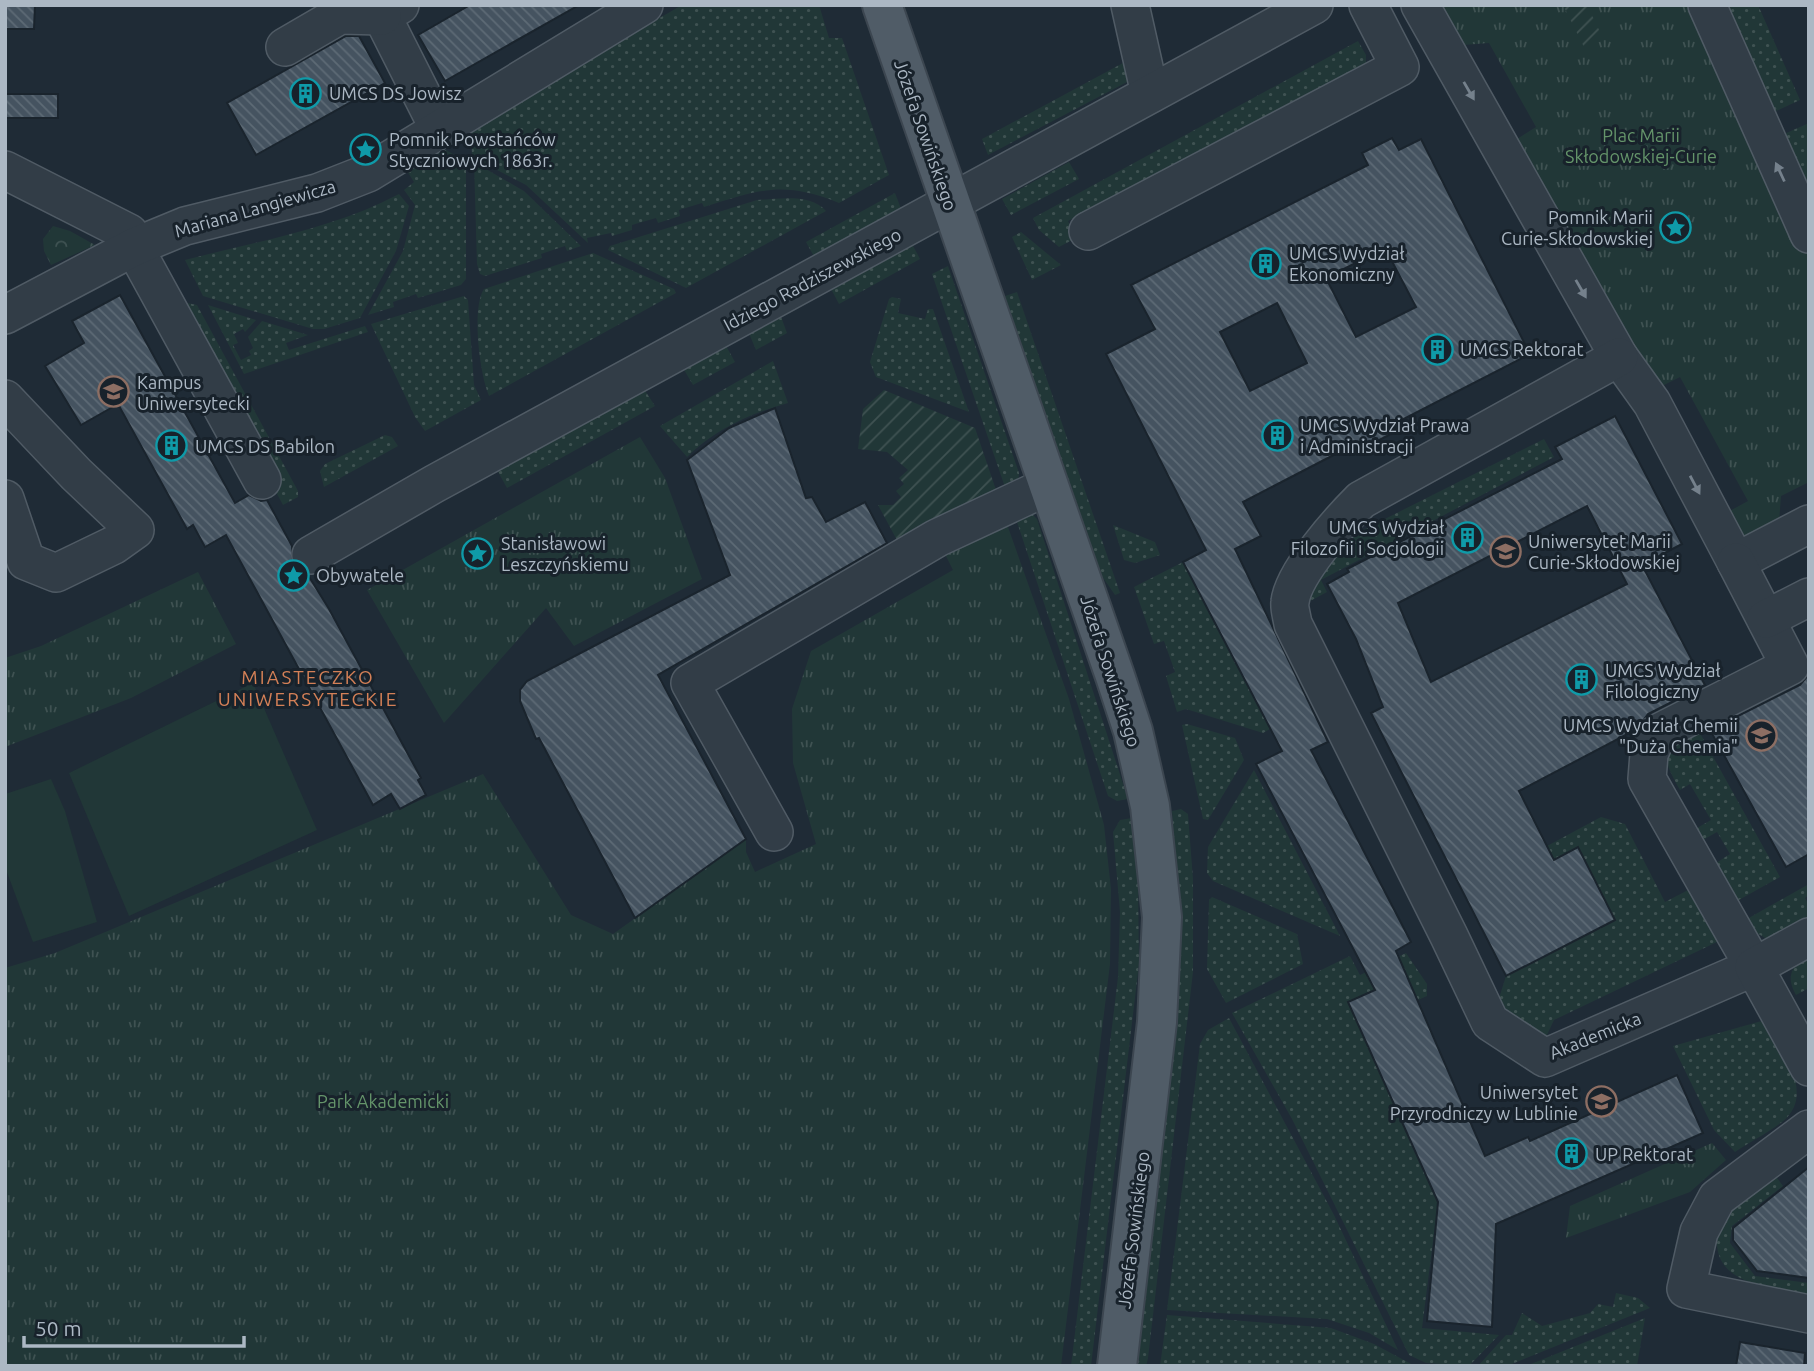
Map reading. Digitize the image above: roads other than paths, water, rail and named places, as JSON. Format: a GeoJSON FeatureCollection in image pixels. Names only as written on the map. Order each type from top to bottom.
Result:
{"type":"FeatureCollection","features":[{"type":"Feature","properties":{"kind":"main road","name":"Józefa Sowińskiego"},"geometry":{"type":"LineString","coordinates":[[882,5],[1133,731],[1157,854],[1161,917],[1157,1022],[1117,1366]]}},
{"type":"Feature","properties":{"kind":"street","name":"Mariana Langiewicza"},"geometry":{"type":"LineString","coordinates":[[5,315],[132,240],[317,193],[368,173],[644,5]]}},
{"type":"Feature","properties":{"kind":"street"},"geometry":{"type":"LineString","coordinates":[[1130,5],[1150,94]]}},
{"type":"Feature","properties":{"kind":"street","name":"Idziego Radziszewskiego"},"geometry":{"type":"LineString","coordinates":[[311,555],[434,484],[1314,5]]}},
{"type":"Feature","properties":{"kind":"street"},"geometry":{"type":"LineString","coordinates":[[1088,231],[1400,67],[1368,5]]}},
{"type":"Feature","properties":{"kind":"street"},"geometry":{"type":"LineString","coordinates":[[1707,5],[1809,234]]}},
{"type":"Feature","properties":{"kind":"street"},"geometry":{"type":"LineString","coordinates":[[285,47],[340,15],[391,11],[439,129]]}},
{"type":"Feature","properties":{"kind":"street"},"geometry":{"type":"LineString","coordinates":[[1427,19],[1619,357],[1652,403],[1790,666],[1658,733],[1649,754],[1647,779],[1809,1067]]}},
{"type":"Feature","properties":{"kind":"street"},"geometry":{"type":"LineString","coordinates":[[5,170],[132,240],[262,480]]}},
{"type":"Feature","properties":{"kind":"street","name":"Akademicka"},"geometry":{"type":"LineString","coordinates":[[1619,357],[1361,500],[1332,530],[1295,588],[1290,602],[1293,624],[1450,936],[1490,1023],[1545,1058],[1754,967],[1809,937]]}},
{"type":"Feature","properties":{"kind":"street"},"geometry":{"type":"LineString","coordinates":[[5,399],[76,474],[135,530],[114,545],[57,573],[26,561],[5,499]]}},
{"type":"Feature","properties":{"kind":"street"},"geometry":{"type":"LineString","coordinates":[[774,832],[690,683],[937,538],[1048,486]]}},
{"type":"Feature","properties":{"kind":"street"},"geometry":{"type":"LineString","coordinates":[[1736,562],[1809,524]]}},
{"type":"Feature","properties":{"kind":"street"},"geometry":{"type":"LineString","coordinates":[[1766,619],[1809,597]]}},
{"type":"Feature","properties":{"kind":"street"},"geometry":{"type":"LineString","coordinates":[[1809,1129],[1717,1198],[1699,1232],[1686,1289],[1809,1314]]}},
{"type":"Feature","properties":{"kind":"place","name":"UMCS DS Jowisz"},"geometry":{"type":"Point","coordinates":[306,93]}},
{"type":"Feature","properties":{"kind":"place","name":"Pomnik Powstańców Styczniowych 1863r."},"geometry":{"type":"Point","coordinates":[366,149]}},
{"type":"Feature","properties":{"kind":"place","name":"Pomnik Marii Curie-Skłodowskiej"},"geometry":{"type":"Point","coordinates":[1676,227]}},
{"type":"Feature","properties":{"kind":"place","name":"UMCS Wydział Ekonomiczny"},"geometry":{"type":"Point","coordinates":[1266,263]}},
{"type":"Feature","properties":{"kind":"place","name":"UMCS Rektorat"},"geometry":{"type":"Point","coordinates":[1437,349]}},
{"type":"Feature","properties":{"kind":"place","name":"Kampus Uniwersytecki"},"geometry":{"type":"Point","coordinates":[114,392]}},
{"type":"Feature","properties":{"kind":"place","name":"UMCS Wydział Prawa i Administracji"},"geometry":{"type":"Point","coordinates":[1277,435]}},
{"type":"Feature","properties":{"kind":"place","name":"UMCS DS Babilon"},"geometry":{"type":"Point","coordinates":[172,446]}},
{"type":"Feature","properties":{"kind":"place","name":"UMCS Wydział Filozofii i Socjologii"},"geometry":{"type":"Point","coordinates":[1467,537]}},
{"type":"Feature","properties":{"kind":"place","name":"Uniwersytet Marii Curie-Skłodowskiej"},"geometry":{"type":"Point","coordinates":[1505,551]}},
{"type":"Feature","properties":{"kind":"place","name":"Stanisławowi Leszczyńskiemu"},"geometry":{"type":"Point","coordinates":[478,553]}},
{"type":"Feature","properties":{"kind":"place","name":"Obywatele"},"geometry":{"type":"Point","coordinates":[293,575]}},
{"type":"Feature","properties":{"kind":"place","name":"UMCS Wydział Filologiczny"},"geometry":{"type":"Point","coordinates":[1582,680]}},
{"type":"Feature","properties":{"kind":"place","name":"UMCS Wydział Chemii \"Duża Chemia\""},"geometry":{"type":"Point","coordinates":[1761,735]}},
{"type":"Feature","properties":{"kind":"place","name":"Uniwersytet Przyrodniczy w Lublinie"},"geometry":{"type":"Point","coordinates":[1601,1102]}},
{"type":"Feature","properties":{"kind":"place","name":"UP Rektorat"},"geometry":{"type":"Point","coordinates":[1572,1154]}},
{"type":"Feature","properties":{"kind":"district","name":"MIASTECZKO UNIWERSYTECKIE"},"geometry":{"type":"Point","coordinates":[308,688]}},
{"type":"Feature","properties":{"kind":"park label","name":"Plac Marii Skłodowskiej-Curie"},"geometry":{"type":"Point","coordinates":[1641,145]}},
{"type":"Feature","properties":{"kind":"park label","name":"Park Akademicki"},"geometry":{"type":"Point","coordinates":[383,1101]}}]}
